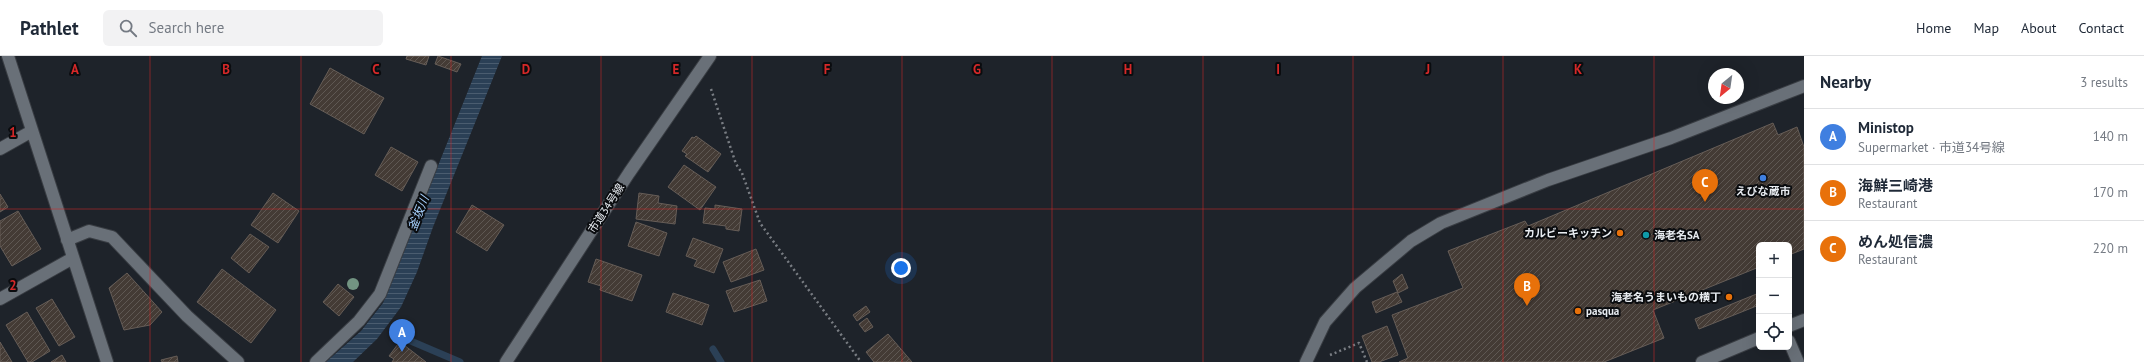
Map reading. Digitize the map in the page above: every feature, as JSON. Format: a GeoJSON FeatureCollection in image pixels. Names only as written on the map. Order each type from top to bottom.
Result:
{"type":"FeatureCollection","features":[{"type":"Feature","properties":{"kind":"street"},"geometry":{"type":"LineString","coordinates":[[8,56],[107,362]]}},
{"type":"Feature","properties":{"kind":"street","name":"市道34号線"},"geometry":{"type":"LineString","coordinates":[[506,362],[629,174],[710,56]]}},
{"type":"Feature","properties":{"kind":"street"},"geometry":{"type":"LineString","coordinates":[[1307,359],[1325,322],[1355,288],[1411,241],[1442,223],[1548,180],[1671,138],[1804,86]]}},
{"type":"Feature","properties":{"kind":"street"},"geometry":{"type":"LineString","coordinates":[[0,149],[32,131]]}},
{"type":"Feature","properties":{"kind":"street"},"geometry":{"type":"LineString","coordinates":[[316,362],[359,321],[380,294],[431,166]]}},
{"type":"Feature","properties":{"kind":"street"},"geometry":{"type":"LineString","coordinates":[[67,240],[89,231],[112,237],[187,316],[238,362]]}},
{"type":"Feature","properties":{"kind":"street"},"geometry":{"type":"LineString","coordinates":[[0,299],[73,258]]}},
{"type":"Feature","properties":{"kind":"street"},"geometry":{"type":"LineString","coordinates":[[1792,325],[1804,320]]}},
{"type":"Feature","properties":{"kind":"street"},"geometry":{"type":"LineString","coordinates":[[1702,362],[1756,339]]}},
{"type":"Feature","properties":{"kind":"street"},"geometry":{"type":"LineString","coordinates":[[1792,348],[1798,362]]}},
{"type":"Feature","properties":{"kind":"path"},"geometry":{"type":"LineString","coordinates":[[699,72],[713,92],[736,164],[742,173],[760,223],[861,362]]}},
{"type":"Feature","properties":{"kind":"path"},"geometry":{"type":"LineString","coordinates":[[1307,359],[1331,355],[1359,343],[1367,362]]}},
{"type":"Feature","properties":{"kind":"water"},"geometry":{"type":"Polygon","coordinates":[[[482,56],[502,56],[433,227],[417,272],[401,307],[377,339],[353,362],[326,362],[361,331],[383,303],[482,56]]]}},
{"type":"Feature","properties":{"kind":"building"},"geometry":{"type":"Polygon","coordinates":[[[407,56],[429,56],[426,65],[406,59],[407,56]]]}},
{"type":"Feature","properties":{"kind":"building"},"geometry":{"type":"Polygon","coordinates":[[[438,56],[461,64],[457,72],[435,64],[438,56]]]}},
{"type":"Feature","properties":{"kind":"building"},"geometry":{"type":"Polygon","coordinates":[[[330,68],[384,98],[364,134],[310,104],[330,68]]]}},
{"type":"Feature","properties":{"kind":"building","name":"海老名SA"},"geometry":{"type":"Polygon","coordinates":[[[1773,123],[1778,135],[1797,127],[1804,147],[1804,249],[1792,254],[1792,242],[1756,242],[1756,268],[1653,310],[1664,338],[1604,362],[1399,362],[1408,358],[1392,315],[1463,288],[1448,251],[1525,221],[1528,226],[1773,123]]]}},
{"type":"Feature","properties":{"kind":"building"},"geometry":{"type":"Polygon","coordinates":[[[696,136],[721,154],[708,172],[685,156],[687,154],[682,151],[692,137],[694,138],[696,136]]]}},
{"type":"Feature","properties":{"kind":"building"},"geometry":{"type":"Polygon","coordinates":[[[391,147],[418,162],[402,191],[375,175],[391,147]]]}},
{"type":"Feature","properties":{"kind":"building"},"geometry":{"type":"Polygon","coordinates":[[[684,165],[716,187],[700,210],[668,187],[684,165]]]}},
{"type":"Feature","properties":{"kind":"building"},"geometry":{"type":"Polygon","coordinates":[[[273,193],[299,211],[278,243],[251,225],[273,193]]]}},
{"type":"Feature","properties":{"kind":"building"},"geometry":{"type":"Polygon","coordinates":[[[639,193],[659,196],[658,203],[677,206],[675,224],[636,219],[639,193]]]}},
{"type":"Feature","properties":{"kind":"building"},"geometry":{"type":"Polygon","coordinates":[[[0,194],[8,207],[0,212],[0,194]]]}},
{"type":"Feature","properties":{"kind":"building"},"geometry":{"type":"Polygon","coordinates":[[[472,205],[504,225],[487,251],[456,232],[472,205]]]}},
{"type":"Feature","properties":{"kind":"building"},"geometry":{"type":"Polygon","coordinates":[[[715,205],[742,209],[739,231],[726,229],[726,226],[703,223],[705,208],[715,209],[715,205]]]}},
{"type":"Feature","properties":{"kind":"building"},"geometry":{"type":"Polygon","coordinates":[[[18,211],[41,249],[12,266],[0,246],[0,221],[18,211]]]}},
{"type":"Feature","properties":{"kind":"building"},"geometry":{"type":"Polygon","coordinates":[[[636,222],[667,233],[659,256],[628,246],[636,222]]]}},
{"type":"Feature","properties":{"kind":"building"},"geometry":{"type":"Polygon","coordinates":[[[250,234],[269,247],[249,273],[231,258],[250,234]]]}},
{"type":"Feature","properties":{"kind":"building"},"geometry":{"type":"Polygon","coordinates":[[[693,238],[723,249],[714,273],[694,266],[697,260],[686,256],[693,238]]]}},
{"type":"Feature","properties":{"kind":"building"},"geometry":{"type":"Polygon","coordinates":[[[756,249],[764,270],[731,282],[723,262],[756,249]]]}},
{"type":"Feature","properties":{"kind":"building"},"geometry":{"type":"Polygon","coordinates":[[[596,259],[642,275],[632,301],[600,290],[601,286],[588,282],[596,259]]]}},
{"type":"Feature","properties":{"kind":"building"},"geometry":{"type":"Polygon","coordinates":[[[222,269],[276,310],[251,343],[197,302],[222,269]]]}},
{"type":"Feature","properties":{"kind":"building"},"geometry":{"type":"Polygon","coordinates":[[[127,273],[162,312],[150,325],[124,330],[109,288],[127,273]]]}},
{"type":"Feature","properties":{"kind":"building"},"geometry":{"type":"Polygon","coordinates":[[[1402,274],[1408,288],[1398,293],[1393,281],[1402,274]]]}},
{"type":"Feature","properties":{"kind":"building"},"geometry":{"type":"Polygon","coordinates":[[[760,280],[767,301],[734,312],[726,291],[760,280]]]}},
{"type":"Feature","properties":{"kind":"building"},"geometry":{"type":"Polygon","coordinates":[[[338,284],[354,297],[339,316],[323,302],[338,284]]]}},
{"type":"Feature","properties":{"kind":"building"},"geometry":{"type":"Polygon","coordinates":[[[1397,292],[1402,302],[1376,313],[1372,302],[1397,292]]]}},
{"type":"Feature","properties":{"kind":"building"},"geometry":{"type":"Polygon","coordinates":[[[673,293],[709,305],[702,325],[666,312],[673,293]]]}},
{"type":"Feature","properties":{"kind":"building"},"geometry":{"type":"Polygon","coordinates":[[[1756,294],[1756,306],[1699,329],[1695,319],[1756,294]]]}},
{"type":"Feature","properties":{"kind":"building"},"geometry":{"type":"Polygon","coordinates":[[[52,299],[75,337],[59,346],[36,308],[52,299]]]}},
{"type":"Feature","properties":{"kind":"building"},"geometry":{"type":"Polygon","coordinates":[[[866,306],[870,312],[857,321],[853,315],[866,306]]]}},
{"type":"Feature","properties":{"kind":"building"},"geometry":{"type":"Polygon","coordinates":[[[27,312],[50,351],[32,362],[28,362],[6,325],[27,312]]]}},
{"type":"Feature","properties":{"kind":"building"},"geometry":{"type":"Polygon","coordinates":[[[867,318],[873,327],[865,332],[859,324],[867,318]]]}},
{"type":"Feature","properties":{"kind":"building"},"geometry":{"type":"Polygon","coordinates":[[[1387,326],[1398,355],[1379,362],[1372,362],[1362,336],[1387,326]]]}},
{"type":"Feature","properties":{"kind":"building"},"geometry":{"type":"Polygon","coordinates":[[[888,334],[912,362],[874,362],[866,352],[888,334]]]}},
{"type":"Feature","properties":{"kind":"building"},"geometry":{"type":"Polygon","coordinates":[[[0,342],[12,362],[0,362],[0,342]]]}},
{"type":"Feature","properties":{"kind":"building"},"geometry":{"type":"Polygon","coordinates":[[[398,344],[403,347],[404,345],[426,362],[392,362],[394,359],[389,356],[398,344]]]}},
{"type":"Feature","properties":{"kind":"building"},"geometry":{"type":"Polygon","coordinates":[[[62,355],[66,362],[51,362],[62,355]]]}},
{"type":"Feature","properties":{"kind":"building"},"geometry":{"type":"Polygon","coordinates":[[[177,356],[178,362],[162,362],[161,360],[177,356]]]}},
{"type":"Feature","properties":{"kind":"waterway"},"geometry":{"type":"LineString","coordinates":[[406,339],[460,362]]}},
{"type":"Feature","properties":{"kind":"waterway"},"geometry":{"type":"LineString","coordinates":[[713,349],[721,362]]}},
{"type":"Feature","properties":{"kind":"place","name":"えびな蔵市"},"geometry":{"type":"Point","coordinates":[1763,178]}},
{"type":"Feature","properties":{"kind":"place","name":"めん処信濃"},"geometry":{"type":"Point","coordinates":[1705,202]}},
{"type":"Feature","properties":{"kind":"place","name":"カルビーキッチン"},"geometry":{"type":"Point","coordinates":[1620,233]}},
{"type":"Feature","properties":{"kind":"place","name":"海老名SA"},"geometry":{"type":"Point","coordinates":[1646,235]}},
{"type":"Feature","properties":{"kind":"place","name":"海老名うまいもの横丁"},"geometry":{"type":"Point","coordinates":[1729,297]}},
{"type":"Feature","properties":{"kind":"place","name":"海鮮三崎港"},"geometry":{"type":"Point","coordinates":[1527,306]}},
{"type":"Feature","properties":{"kind":"place","name":"pasqua"},"geometry":{"type":"Point","coordinates":[1578,311]}},
{"type":"Feature","properties":{"kind":"place","name":"Ministop"},"geometry":{"type":"Point","coordinates":[402,352]}},
{"type":"Feature","properties":{"kind":"water label","name":"釜坂川"},"geometry":{"type":"Point","coordinates":[418,213]}}]}
